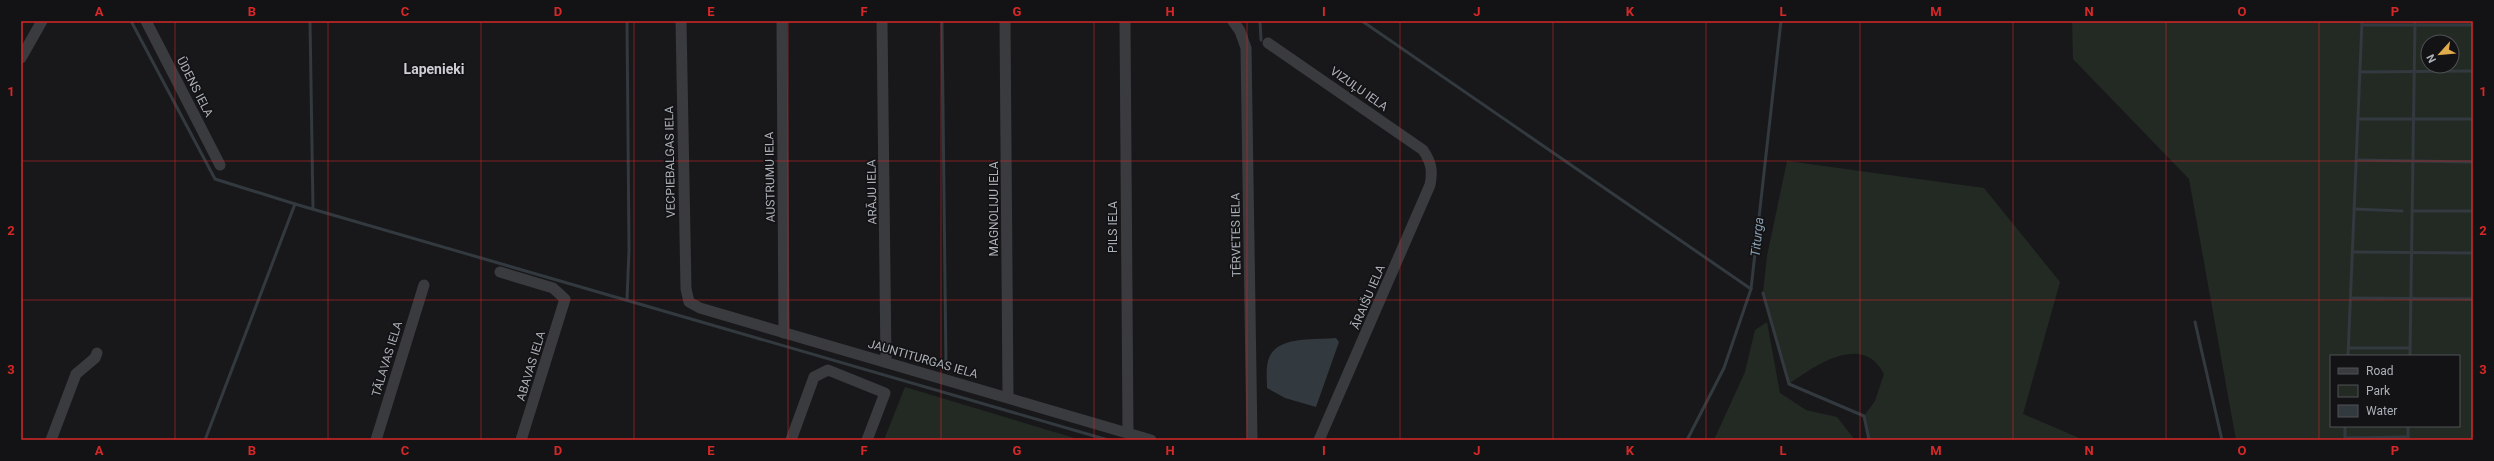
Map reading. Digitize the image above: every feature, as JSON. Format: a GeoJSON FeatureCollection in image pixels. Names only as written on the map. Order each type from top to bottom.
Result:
{"type":"FeatureCollection","features":[{"type":"Feature","properties":{"kind":"street"},"geometry":{"type":"LineString","coordinates":[[21,58],[42,21]]}},
{"type":"Feature","properties":{"kind":"street","name":"ŪDENS IELA"},"geometry":{"type":"LineString","coordinates":[[146,21],[220,165]]}},
{"type":"Feature","properties":{"kind":"street","name":"VECPIEBALGAS IELA"},"geometry":{"type":"LineString","coordinates":[[681,21],[686,289],[690,302]]}},
{"type":"Feature","properties":{"kind":"street","name":"AUSTRUMU IELA"},"geometry":{"type":"LineString","coordinates":[[782,21],[784,333]]}},
{"type":"Feature","properties":{"kind":"street","name":"ARĀJU IELA"},"geometry":{"type":"LineString","coordinates":[[882,21],[886,362]]}},
{"type":"Feature","properties":{"kind":"street","name":"MAGNOLIJU IELA"},"geometry":{"type":"LineString","coordinates":[[1005,21],[1008,397]]}},
{"type":"Feature","properties":{"kind":"street","name":"PILS IELA"},"geometry":{"type":"LineString","coordinates":[[1125,21],[1128,433]]}},
{"type":"Feature","properties":{"kind":"street","name":"TĒRVETES IELA"},"geometry":{"type":"LineString","coordinates":[[1233,21],[1240,31],[1246,48],[1252,440]]}},
{"type":"Feature","properties":{"kind":"street","name":"VIZUĻU IELA"},"geometry":{"type":"LineString","coordinates":[[1268,43],[1423,150],[1430,162]]}},
{"type":"Feature","properties":{"kind":"street","name":"ĀRAIŠU IELA"},"geometry":{"type":"LineString","coordinates":[[1319,440],[1430,185],[1433,172],[1430,162]]}},
{"type":"Feature","properties":{"kind":"street","name":"ABAVAS IELA"},"geometry":{"type":"LineString","coordinates":[[500,272],[553,288],[565,299],[521,440]]}},
{"type":"Feature","properties":{"kind":"street","name":"TĀLAVAS IELA"},"geometry":{"type":"LineString","coordinates":[[376,440],[424,285]]}},
{"type":"Feature","properties":{"kind":"street","name":"JAUNTITURGAS IELA"},"geometry":{"type":"LineString","coordinates":[[690,302],[700,308],[1151,440]]}},
{"type":"Feature","properties":{"kind":"street"},"geometry":{"type":"LineString","coordinates":[[50,440],[76,374],[96,358],[97,353]]}},
{"type":"Feature","properties":{"kind":"street"},"geometry":{"type":"LineString","coordinates":[[791,440],[814,376],[828,370],[885,393],[867,440]]}},
{"type":"Feature","properties":{"kind":"green space"},"geometry":{"type":"Polygon","coordinates":[[[2072,21],[2473,21],[2473,440],[2236,440],[2189,179],[2073,59],[2072,21]]]}},
{"type":"Feature","properties":{"kind":"green space"},"geometry":{"type":"Polygon","coordinates":[[[1787,161],[1984,188],[2060,282],[2023,414],[2084,440],[1869,440],[1864,416],[1875,401],[1884,374],[1875,362],[1864,355],[1852,354],[1838,356],[1825,361],[1789,384],[1763,293],[1767,256],[1787,161]]]}},
{"type":"Feature","properties":{"kind":"green space"},"geometry":{"type":"Polygon","coordinates":[[[1767,322],[1780,393],[1806,410],[1837,417],[1855,440],[1714,440],[1745,372],[1755,330],[1767,322]]]}},
{"type":"Feature","properties":{"kind":"green space"},"geometry":{"type":"Polygon","coordinates":[[[905,387],[1081,440],[884,440],[905,387]]]}},
{"type":"Feature","properties":{"kind":"water"},"geometry":{"type":"Polygon","coordinates":[[[1336,338],[1339,342],[1316,407],[1285,398],[1267,388],[1268,362],[1271,354],[1276,348],[1283,344],[1300,340],[1336,338]]]}},
{"type":"Feature","properties":{"kind":"waterway"},"geometry":{"type":"LineString","coordinates":[[131,21],[215,179],[295,204]]}},
{"type":"Feature","properties":{"kind":"waterway"},"geometry":{"type":"LineString","coordinates":[[310,21],[313,209]]}},
{"type":"Feature","properties":{"kind":"waterway"},"geometry":{"type":"LineString","coordinates":[[627,21],[629,250],[627,300]]}},
{"type":"Feature","properties":{"kind":"waterway"},"geometry":{"type":"LineString","coordinates":[[942,21],[946,368]]}},
{"type":"Feature","properties":{"kind":"waterway"},"geometry":{"type":"LineString","coordinates":[[1260,21],[1261,40]]}},
{"type":"Feature","properties":{"kind":"waterway"},"geometry":{"type":"LineString","coordinates":[[1362,21],[1751,289]]}},
{"type":"Feature","properties":{"kind":"waterway","name":"Titurga"},"geometry":{"type":"LineString","coordinates":[[1687,440],[1724,368],[1751,289],[1781,21]]}},
{"type":"Feature","properties":{"kind":"waterway"},"geometry":{"type":"LineString","coordinates":[[2348,355],[2362,21]]}},
{"type":"Feature","properties":{"kind":"waterway"},"geometry":{"type":"LineString","coordinates":[[2410,355],[2415,21]]}},
{"type":"Feature","properties":{"kind":"waterway"},"geometry":{"type":"LineString","coordinates":[[2362,25],[2473,25]]}},
{"type":"Feature","properties":{"kind":"waterway"},"geometry":{"type":"LineString","coordinates":[[2360,72],[2473,71]]}},
{"type":"Feature","properties":{"kind":"waterway"},"geometry":{"type":"LineString","coordinates":[[2358,119],[2473,119]]}},
{"type":"Feature","properties":{"kind":"waterway"},"geometry":{"type":"LineString","coordinates":[[2356,160],[2473,162]]}},
{"type":"Feature","properties":{"kind":"waterway"},"geometry":{"type":"LineString","coordinates":[[205,440],[295,204],[1108,440]]}},
{"type":"Feature","properties":{"kind":"waterway"},"geometry":{"type":"LineString","coordinates":[[2354,209],[2402,211]]}},
{"type":"Feature","properties":{"kind":"waterway"},"geometry":{"type":"LineString","coordinates":[[2412,211],[2473,211]]}},
{"type":"Feature","properties":{"kind":"waterway"},"geometry":{"type":"LineString","coordinates":[[2353,252],[2473,253]]}},
{"type":"Feature","properties":{"kind":"waterway"},"geometry":{"type":"LineString","coordinates":[[1763,293],[1789,384],[1864,416],[1869,440]]}},
{"type":"Feature","properties":{"kind":"waterway"},"geometry":{"type":"LineString","coordinates":[[2351,298],[2473,299]]}},
{"type":"Feature","properties":{"kind":"waterway"},"geometry":{"type":"LineString","coordinates":[[2195,322],[2222,440]]}},
{"type":"Feature","properties":{"kind":"waterway"},"geometry":{"type":"LineString","coordinates":[[2349,348],[2410,348]]}},
{"type":"Feature","properties":{"kind":"waterway"},"geometry":{"type":"LineString","coordinates":[[2345,427],[2345,440]]}},
{"type":"Feature","properties":{"kind":"waterway"},"geometry":{"type":"LineString","coordinates":[[2408,427],[2408,440]]}},
{"type":"Feature","properties":{"kind":"waterway"},"geometry":{"type":"LineString","coordinates":[[2345,438],[2408,437]]}},
{"type":"Feature","properties":{"kind":"district","name":"Lapenieki"},"geometry":{"type":"Point","coordinates":[434,69]}}]}
